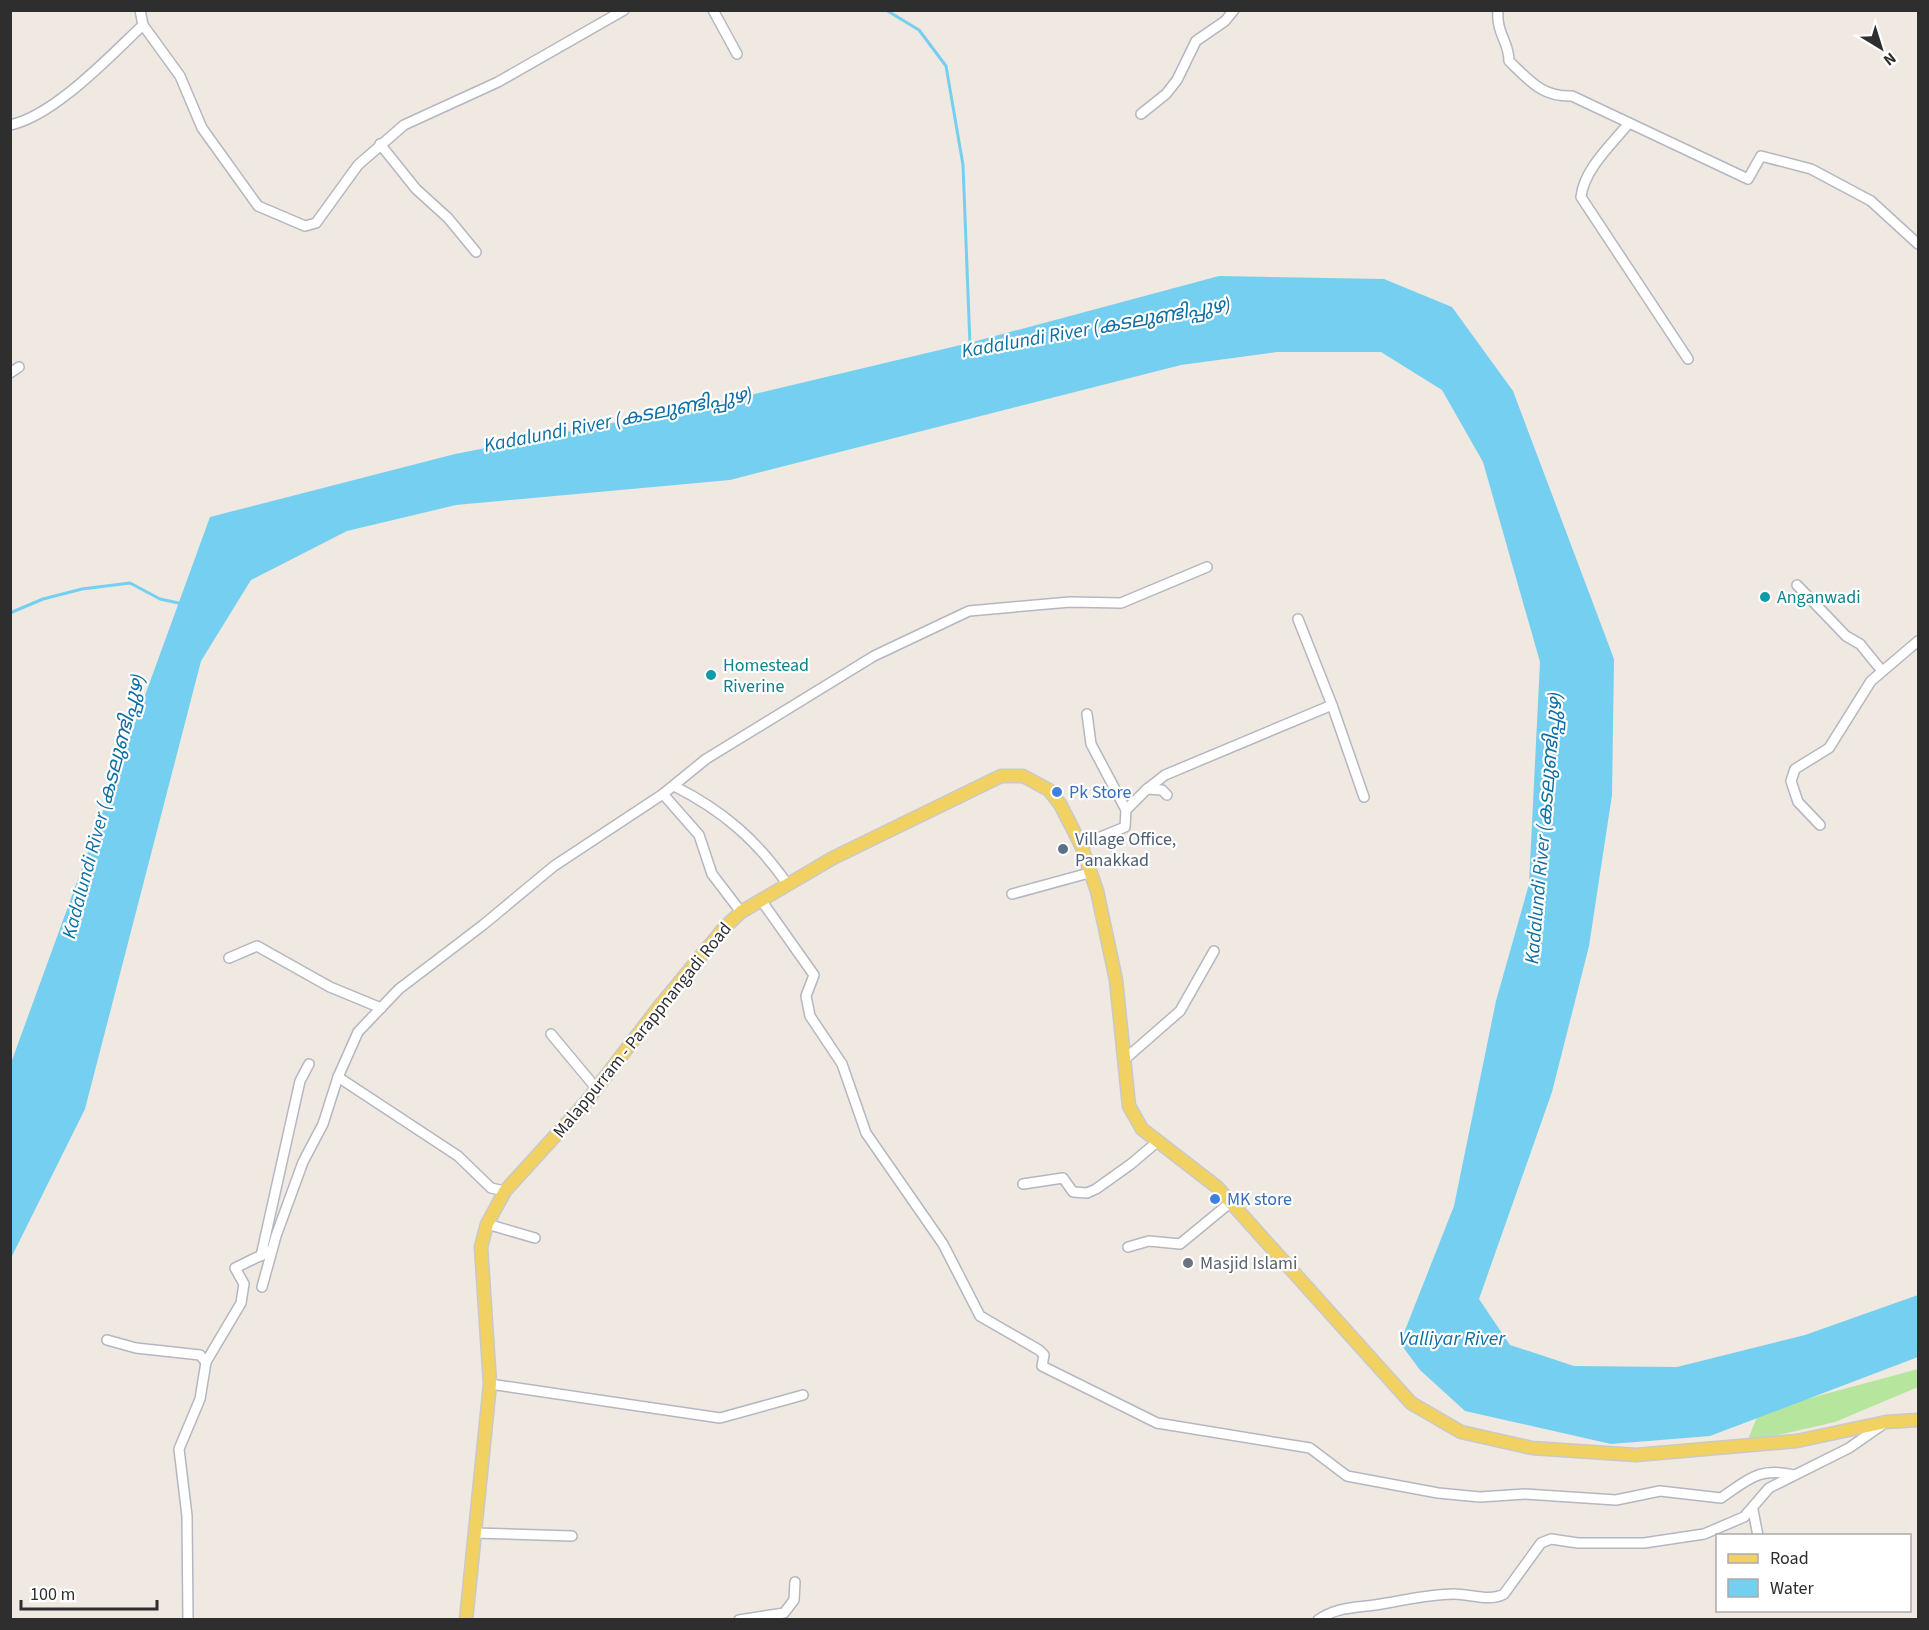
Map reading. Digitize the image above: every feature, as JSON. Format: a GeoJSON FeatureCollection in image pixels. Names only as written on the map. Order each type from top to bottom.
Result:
{"type":"FeatureCollection","features":[{"type":"Feature","properties":{"kind":"main road","name":"Malappurram - Parappnangadi Road"},"geometry":{"type":"LineString","coordinates":[[466,1620],[490,1384],[488,1336],[480,1270],[481,1247],[487,1224],[505,1191],[596,1088],[702,954],[741,912],[833,858],[1001,776],[1023,776],[1049,790],[1060,804],[1081,845],[1096,891],[1108,940],[1125,1059],[1129,1106],[1142,1130],[1217,1187],[1411,1403],[1461,1432],[1532,1448],[1636,1455],[1797,1441],[1886,1422],[1916,1422]]}},
{"type":"Feature","properties":{"kind":"street"},"geometry":{"type":"LineString","coordinates":[[140,10],[143,25],[180,76],[202,128],[258,206],[305,226],[312,226],[358,165],[404,125],[498,82],[624,10]]}},
{"type":"Feature","properties":{"kind":"street"},"geometry":{"type":"LineString","coordinates":[[713,10],[737,54]]}},
{"type":"Feature","properties":{"kind":"street"},"geometry":{"type":"LineString","coordinates":[[1141,114],[1167,94],[1177,81],[1197,41],[1224,21],[1234,10]]}},
{"type":"Feature","properties":{"kind":"street"},"geometry":{"type":"LineString","coordinates":[[1498,10],[1499,34],[1509,50],[1509,61],[1527,79],[1554,96],[1572,96],[1748,179],[1761,156],[1811,169],[1871,201],[1918,244]]}},
{"type":"Feature","properties":{"kind":"street"},"geometry":{"type":"LineString","coordinates":[[10,125],[26,122],[45,110],[143,25]]}},
{"type":"Feature","properties":{"kind":"street"},"geometry":{"type":"LineString","coordinates":[[1629,123],[1589,174],[1582,185],[1581,197],[1688,359]]}},
{"type":"Feature","properties":{"kind":"street"},"geometry":{"type":"LineString","coordinates":[[380,144],[416,189],[448,218],[476,252]]}},
{"type":"Feature","properties":{"kind":"street"},"geometry":{"type":"LineString","coordinates":[[262,1287],[303,1162],[323,1124],[338,1077],[358,1032],[399,989],[483,925],[554,866],[663,794],[706,759],[874,656],[969,611],[1070,602],[1121,603],[1207,567]]}},
{"type":"Feature","properties":{"kind":"street"},"geometry":{"type":"LineString","coordinates":[[1797,585],[1808,600],[1846,636],[1860,644],[1882,672]]}},
{"type":"Feature","properties":{"kind":"street"},"geometry":{"type":"LineString","coordinates":[[1298,619],[1332,705],[1364,797]]}},
{"type":"Feature","properties":{"kind":"street"},"geometry":{"type":"LineString","coordinates":[[1820,825],[1798,802],[1791,781],[1795,769],[1829,747],[1871,681],[1918,641]]}},
{"type":"Feature","properties":{"kind":"street"},"geometry":{"type":"LineString","coordinates":[[1126,810],[1165,775],[1332,705]]}},
{"type":"Feature","properties":{"kind":"street"},"geometry":{"type":"LineString","coordinates":[[1081,845],[1125,827],[1126,810],[1091,744],[1087,714]]}},
{"type":"Feature","properties":{"kind":"street"},"geometry":{"type":"LineString","coordinates":[[674,786],[698,798],[736,826],[765,852],[788,885]]}},
{"type":"Feature","properties":{"kind":"street"},"geometry":{"type":"LineString","coordinates":[[1147,789],[1162,790],[1167,795]]}},
{"type":"Feature","properties":{"kind":"street"},"geometry":{"type":"LineString","coordinates":[[663,794],[699,835],[712,874],[741,912]]}},
{"type":"Feature","properties":{"kind":"street"},"geometry":{"type":"LineString","coordinates":[[1012,894],[1089,873]]}},
{"type":"Feature","properties":{"kind":"street"},"geometry":{"type":"LineString","coordinates":[[761,900],[814,975],[806,996],[810,1016],[842,1064],[866,1133],[943,1244],[980,1316],[1039,1350],[1044,1355],[1042,1366],[1157,1423],[1310,1448],[1347,1476],[1438,1493],[1480,1497],[1525,1494],[1616,1500],[1660,1491],[1721,1498],[1751,1477],[1772,1470],[1794,1475]]}},
{"type":"Feature","properties":{"kind":"street"},"geometry":{"type":"LineString","coordinates":[[229,958],[257,946],[330,987],[381,1008]]}},
{"type":"Feature","properties":{"kind":"street"},"geometry":{"type":"LineString","coordinates":[[1125,1059],[1180,1011],[1214,951]]}},
{"type":"Feature","properties":{"kind":"street"},"geometry":{"type":"LineString","coordinates":[[551,1034],[596,1088]]}},
{"type":"Feature","properties":{"kind":"street"},"geometry":{"type":"LineString","coordinates":[[261,1256],[300,1081],[309,1064]]}},
{"type":"Feature","properties":{"kind":"street"},"geometry":{"type":"LineString","coordinates":[[338,1077],[458,1156],[491,1188],[505,1191]]}},
{"type":"Feature","properties":{"kind":"street"},"geometry":{"type":"LineString","coordinates":[[1023,1184],[1063,1178],[1073,1192],[1087,1192],[1131,1164],[1157,1142]]}},
{"type":"Feature","properties":{"kind":"street"},"geometry":{"type":"LineString","coordinates":[[1128,1247],[1149,1241],[1180,1244],[1231,1202]]}},
{"type":"Feature","properties":{"kind":"street"},"geometry":{"type":"LineString","coordinates":[[487,1224],[535,1238]]}},
{"type":"Feature","properties":{"kind":"street"},"geometry":{"type":"LineString","coordinates":[[188,1620],[187,1516],[179,1449],[200,1399],[206,1362],[241,1303],[244,1284],[235,1268],[272,1251]]}},
{"type":"Feature","properties":{"kind":"street"},"geometry":{"type":"LineString","coordinates":[[107,1340],[136,1348],[200,1355],[206,1362]]}},
{"type":"Feature","properties":{"kind":"street"},"geometry":{"type":"LineString","coordinates":[[490,1384],[720,1418],[802,1395]]}},
{"type":"Feature","properties":{"kind":"street"},"geometry":{"type":"LineString","coordinates":[[1318,1620],[1329,1612],[1352,1606],[1375,1605],[1407,1598],[1452,1594],[1497,1598],[1504,1594],[1541,1543],[1551,1539],[1578,1543],[1644,1543],[1704,1534],[1727,1526],[1753,1510],[1769,1488],[1849,1448],[1886,1422]]}},
{"type":"Feature","properties":{"kind":"street"},"geometry":{"type":"LineString","coordinates":[[1753,1510],[1758,1534]]}},
{"type":"Feature","properties":{"kind":"street"},"geometry":{"type":"LineString","coordinates":[[474,1533],[572,1536]]}},
{"type":"Feature","properties":{"kind":"street"},"geometry":{"type":"LineString","coordinates":[[739,1620],[784,1613],[794,1600],[795,1582]]}},
{"type":"Feature","properties":{"kind":"green space"},"geometry":{"type":"Polygon","coordinates":[[[1918,1369],[1918,1387],[1835,1422],[1747,1442],[1759,1412],[1918,1369]]]}},
{"type":"Feature","properties":{"kind":"water","name":"Valliyar River"},"geometry":{"type":"Polygon","coordinates":[[[1219,276],[1384,279],[1452,307],[1513,391],[1614,659],[1612,795],[1589,946],[1552,1092],[1479,1299],[1510,1345],[1574,1366],[1677,1367],[1805,1335],[1918,1295],[1918,1357],[1710,1436],[1611,1444],[1465,1411],[1420,1370],[1400,1343],[1454,1206],[1496,1001],[1529,884],[1540,662],[1483,462],[1442,390],[1381,352],[1277,352],[1181,365],[730,480],[456,505],[347,531],[251,580],[201,661],[85,1109],[11,1258],[11,1063],[210,517],[455,454],[734,399],[969,343],[1219,276]]]}},
{"type":"Feature","properties":{"kind":"waterway","name":"Kadalundi River (കടലുണ്ടിപ്പുഴ)"},"geometry":{"type":"LineString","coordinates":[[886,10],[919,30],[946,66],[963,165],[970,345]]}},
{"type":"Feature","properties":{"kind":"waterway"},"geometry":{"type":"LineString","coordinates":[[10,613],[43,599],[82,589],[130,583],[160,599],[183,604]]}},
{"type":"Feature","properties":{"kind":"place","name":"Anganwadi"},"geometry":{"type":"Point","coordinates":[1765,597]}},
{"type":"Feature","properties":{"kind":"place","name":"Homestead Riverine"},"geometry":{"type":"Point","coordinates":[711,675]}},
{"type":"Feature","properties":{"kind":"place","name":"Pk Store"},"geometry":{"type":"Point","coordinates":[1057,792]}},
{"type":"Feature","properties":{"kind":"place","name":"Village Office, Panakkad"},"geometry":{"type":"Point","coordinates":[1063,849]}},
{"type":"Feature","properties":{"kind":"place","name":"MK store"},"geometry":{"type":"Point","coordinates":[1215,1199]}},
{"type":"Feature","properties":{"kind":"place","name":"Masjid Islami"},"geometry":{"type":"Point","coordinates":[1188,1263]}}]}
